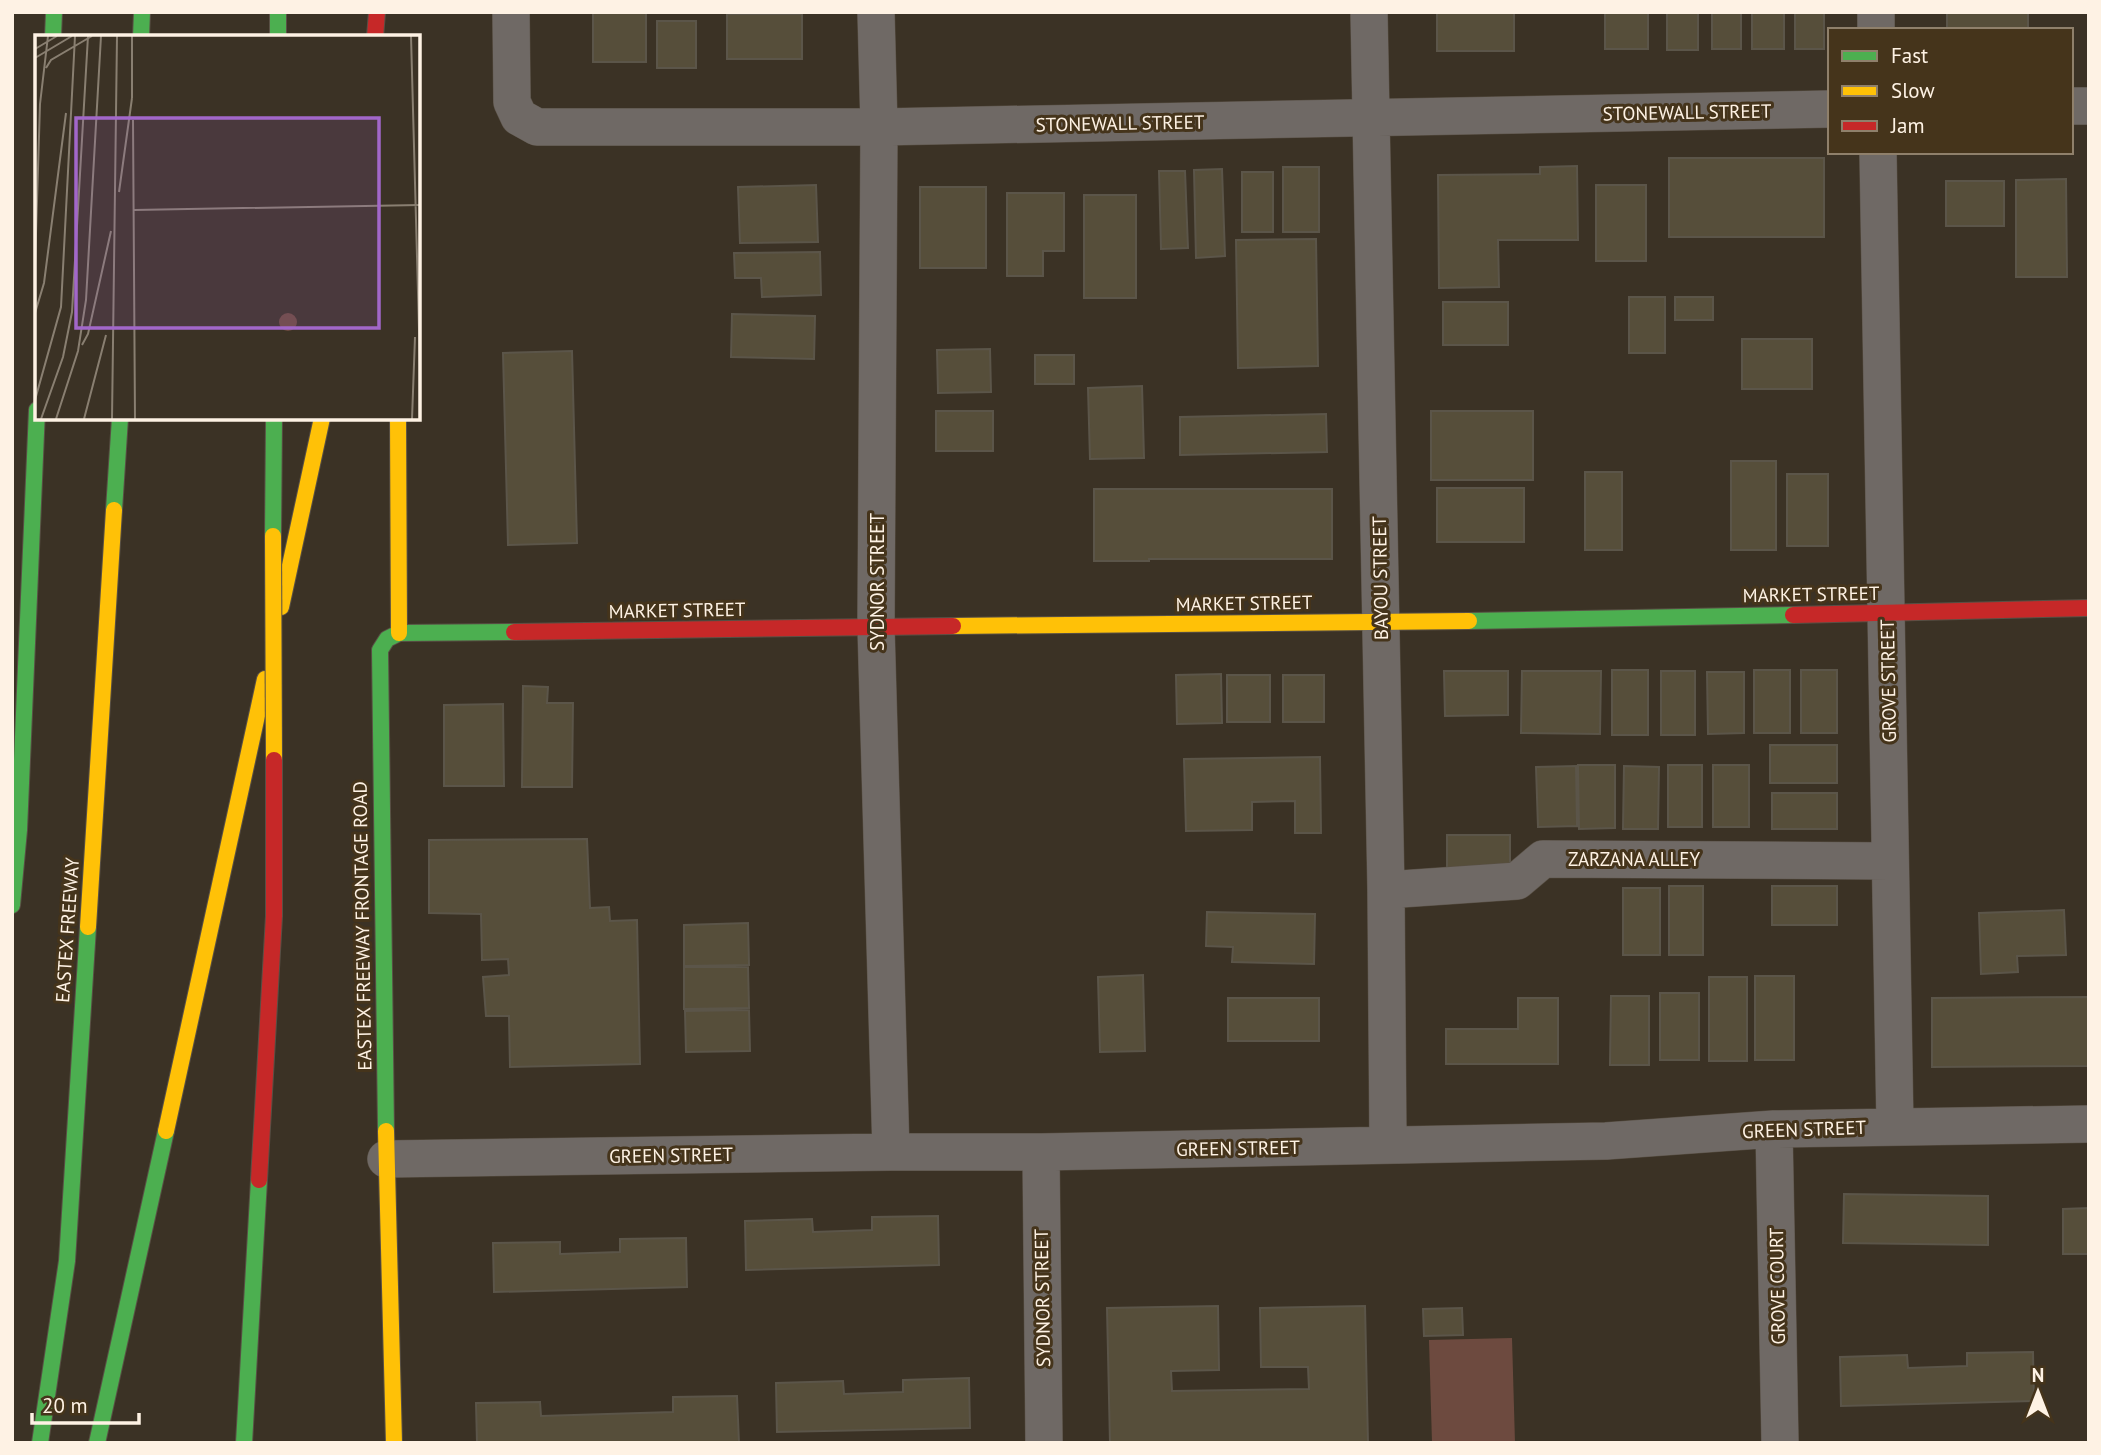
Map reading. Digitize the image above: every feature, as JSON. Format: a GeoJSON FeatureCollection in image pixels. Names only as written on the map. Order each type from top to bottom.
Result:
{"type":"FeatureCollection","features":[{"type":"Feature","properties":{"kind":"main road"},"geometry":{"type":"LineString","coordinates":[[53,35],[54,12]]}},
{"type":"Feature","properties":{"kind":"main road"},"geometry":{"type":"LineString","coordinates":[[141,35],[142,12]]}},
{"type":"Feature","properties":{"kind":"main road"},"geometry":{"type":"LineString","coordinates":[[278,12],[278,35]]}},
{"type":"Feature","properties":{"kind":"main road"},"geometry":{"type":"LineString","coordinates":[[375,35],[377,12]]}},
{"type":"Feature","properties":{"kind":"main road"},"geometry":{"type":"LineString","coordinates":[[12,905],[19,816],[37,420]]}},
{"type":"Feature","properties":{"kind":"main road","name":"EASTEX FREEWAY"},"geometry":{"type":"LineString","coordinates":[[40,1443],[67,1261],[120,420]]}},
{"type":"Feature","properties":{"kind":"main road"},"geometry":{"type":"LineString","coordinates":[[244,1443],[274,916],[274,420]]}},
{"type":"Feature","properties":{"kind":"main road"},"geometry":{"type":"LineString","coordinates":[[97,1443],[322,420]]}},
{"type":"Feature","properties":{"kind":"main road"},"geometry":{"type":"LineString","coordinates":[[398,420],[399,633]]}},
{"type":"Feature","properties":{"kind":"main road","name":"MARKET STREET"},"geometry":{"type":"LineString","coordinates":[[399,633],[619,633],[876,627],[1381,622],[2089,608]]}},
{"type":"Feature","properties":{"kind":"main road","name":"EASTEX FREEWAY FRONTAGE ROAD"},"geometry":{"type":"LineString","coordinates":[[394,1443],[386,1159],[380,650],[387,639],[399,633]]}},
{"type":"Feature","properties":{"kind":"main road"},"geometry":{"type":"LineString","coordinates":[[230,1405],[251,1315]]}},
{"type":"Feature","properties":{"kind":"street","name":"STONEWALL STREET"},"geometry":{"type":"LineString","coordinates":[[510,12],[512,102],[519,117],[537,127],[879,127],[1828,109]]}},
{"type":"Feature","properties":{"kind":"street","name":"SYDNOR STREET"},"geometry":{"type":"LineString","coordinates":[[876,12],[879,127],[876,627],[891,1152]]}},
{"type":"Feature","properties":{"kind":"street","name":"BAYOU STREET"},"geometry":{"type":"LineString","coordinates":[[1369,12],[1386,890],[1388,1145]]}},
{"type":"Feature","properties":{"kind":"street","name":"GROVE STREET"},"geometry":{"type":"LineString","coordinates":[[1878,154],[1895,1126]]}},
{"type":"Feature","properties":{"kind":"street","name":"ZARZANA ALLEY"},"geometry":{"type":"LineString","coordinates":[[1386,890],[1517,881],[1543,859],[1890,861]]}},
{"type":"Feature","properties":{"kind":"street","name":"GREEN STREET"},"geometry":{"type":"LineString","coordinates":[[386,1159],[1041,1152],[1606,1141],[1774,1129],[2089,1124]]}},
{"type":"Feature","properties":{"kind":"street","name":"GROVE COURT"},"geometry":{"type":"LineString","coordinates":[[1774,1129],[1780,1443]]}},
{"type":"Feature","properties":{"kind":"street","name":"SYDNOR STREET"},"geometry":{"type":"LineString","coordinates":[[1041,1152],[1044,1443]]}},
{"type":"Feature","properties":{"kind":"shaded area"},"geometry":{"type":"Polygon","coordinates":[[[1512,1338],[1515,1443],[1432,1443],[1429,1340],[1512,1338]]]}},
{"type":"Feature","properties":{"kind":"building"},"geometry":{"type":"Polygon","coordinates":[[[593,12],[646,12],[646,62],[593,62],[593,12]]]}},
{"type":"Feature","properties":{"kind":"building"},"geometry":{"type":"Polygon","coordinates":[[[1437,12],[1514,12],[1514,51],[1437,51],[1437,12]]]}},
{"type":"Feature","properties":{"kind":"building"},"geometry":{"type":"Polygon","coordinates":[[[1605,12],[1648,12],[1648,49],[1605,49],[1605,12]]]}},
{"type":"Feature","properties":{"kind":"building"},"geometry":{"type":"Polygon","coordinates":[[[1667,12],[1698,12],[1698,50],[1667,50],[1667,12]]]}},
{"type":"Feature","properties":{"kind":"building"},"geometry":{"type":"Polygon","coordinates":[[[1712,12],[1741,12],[1741,49],[1712,49],[1712,12]]]}},
{"type":"Feature","properties":{"kind":"building"},"geometry":{"type":"Polygon","coordinates":[[[1752,12],[1784,12],[1784,49],[1752,49],[1752,12]]]}},
{"type":"Feature","properties":{"kind":"building"},"geometry":{"type":"Polygon","coordinates":[[[1795,12],[1824,12],[1824,49],[1795,49],[1795,12]]]}},
{"type":"Feature","properties":{"kind":"building"},"geometry":{"type":"Polygon","coordinates":[[[1947,12],[2028,12],[2028,28],[1947,28],[1947,12]]]}},
{"type":"Feature","properties":{"kind":"building"},"geometry":{"type":"Polygon","coordinates":[[[727,14],[802,14],[802,59],[727,59],[727,14]]]}},
{"type":"Feature","properties":{"kind":"building"},"geometry":{"type":"Polygon","coordinates":[[[657,21],[696,21],[696,68],[657,68],[657,21]]]}},
{"type":"Feature","properties":{"kind":"building"},"geometry":{"type":"Polygon","coordinates":[[[1669,158],[1824,158],[1824,237],[1669,237],[1669,158]]]}},
{"type":"Feature","properties":{"kind":"building"},"geometry":{"type":"Polygon","coordinates":[[[1577,166],[1578,240],[1498,240],[1499,287],[1439,288],[1438,175],[1540,174],[1540,167],[1577,166]]]}},
{"type":"Feature","properties":{"kind":"building"},"geometry":{"type":"Polygon","coordinates":[[[1283,167],[1319,167],[1319,232],[1283,232],[1283,167]]]}},
{"type":"Feature","properties":{"kind":"building"},"geometry":{"type":"Polygon","coordinates":[[[1222,169],[1225,256],[1196,258],[1194,170],[1222,169]]]}},
{"type":"Feature","properties":{"kind":"building"},"geometry":{"type":"Polygon","coordinates":[[[1159,171],[1185,171],[1188,248],[1161,249],[1159,171]]]}},
{"type":"Feature","properties":{"kind":"building"},"geometry":{"type":"Polygon","coordinates":[[[1242,172],[1273,172],[1273,232],[1242,232],[1242,172]]]}},
{"type":"Feature","properties":{"kind":"building"},"geometry":{"type":"Polygon","coordinates":[[[2066,179],[2067,277],[2016,277],[2016,180],[2066,179]]]}},
{"type":"Feature","properties":{"kind":"building"},"geometry":{"type":"Polygon","coordinates":[[[1946,181],[2004,181],[2004,226],[1946,226],[1946,181]]]}},
{"type":"Feature","properties":{"kind":"building"},"geometry":{"type":"Polygon","coordinates":[[[816,185],[818,242],[740,243],[738,187],[816,185]]]}},
{"type":"Feature","properties":{"kind":"building"},"geometry":{"type":"Polygon","coordinates":[[[1596,185],[1646,185],[1646,261],[1596,261],[1596,185]]]}},
{"type":"Feature","properties":{"kind":"building"},"geometry":{"type":"Polygon","coordinates":[[[920,187],[986,187],[986,268],[920,268],[920,187]]]}},
{"type":"Feature","properties":{"kind":"building"},"geometry":{"type":"Polygon","coordinates":[[[1007,193],[1064,193],[1064,251],[1043,251],[1043,276],[1007,276],[1007,193]]]}},
{"type":"Feature","properties":{"kind":"building"},"geometry":{"type":"Polygon","coordinates":[[[1084,195],[1136,195],[1136,298],[1084,298],[1084,195]]]}},
{"type":"Feature","properties":{"kind":"building"},"geometry":{"type":"Polygon","coordinates":[[[1316,239],[1318,366],[1238,368],[1236,240],[1316,239]]]}},
{"type":"Feature","properties":{"kind":"building"},"geometry":{"type":"Polygon","coordinates":[[[820,252],[821,295],[762,297],[761,278],[735,278],[734,253],[820,252]]]}},
{"type":"Feature","properties":{"kind":"building"},"geometry":{"type":"Polygon","coordinates":[[[1629,297],[1665,297],[1665,353],[1629,353],[1629,297]]]}},
{"type":"Feature","properties":{"kind":"building"},"geometry":{"type":"Polygon","coordinates":[[[1675,297],[1713,297],[1713,320],[1675,320],[1675,297]]]}},
{"type":"Feature","properties":{"kind":"building"},"geometry":{"type":"Polygon","coordinates":[[[1443,302],[1508,302],[1508,345],[1443,345],[1443,302]]]}},
{"type":"Feature","properties":{"kind":"building"},"geometry":{"type":"Polygon","coordinates":[[[732,314],[815,316],[814,359],[731,357],[732,314]]]}},
{"type":"Feature","properties":{"kind":"building"},"geometry":{"type":"Polygon","coordinates":[[[1742,339],[1812,339],[1812,389],[1742,389],[1742,339]]]}},
{"type":"Feature","properties":{"kind":"building"},"geometry":{"type":"Polygon","coordinates":[[[990,349],[991,392],[938,393],[937,350],[990,349]]]}},
{"type":"Feature","properties":{"kind":"building"},"geometry":{"type":"Polygon","coordinates":[[[572,351],[577,543],[508,545],[503,353],[572,351]]]}},
{"type":"Feature","properties":{"kind":"building"},"geometry":{"type":"Polygon","coordinates":[[[1035,355],[1074,355],[1074,384],[1035,384],[1035,355]]]}},
{"type":"Feature","properties":{"kind":"building"},"geometry":{"type":"Polygon","coordinates":[[[1142,386],[1144,458],[1090,459],[1088,388],[1142,386]]]}},
{"type":"Feature","properties":{"kind":"building"},"geometry":{"type":"Polygon","coordinates":[[[936,411],[993,411],[993,451],[936,451],[936,411]]]}},
{"type":"Feature","properties":{"kind":"building"},"geometry":{"type":"Polygon","coordinates":[[[1431,411],[1533,411],[1533,480],[1431,480],[1431,411]]]}},
{"type":"Feature","properties":{"kind":"building"},"geometry":{"type":"Polygon","coordinates":[[[1326,414],[1327,452],[1180,455],[1180,417],[1326,414]]]}},
{"type":"Feature","properties":{"kind":"building"},"geometry":{"type":"Polygon","coordinates":[[[1731,461],[1776,461],[1776,550],[1731,550],[1731,461]]]}},
{"type":"Feature","properties":{"kind":"building"},"geometry":{"type":"Polygon","coordinates":[[[1585,472],[1622,472],[1622,550],[1585,550],[1585,472]]]}},
{"type":"Feature","properties":{"kind":"building"},"geometry":{"type":"Polygon","coordinates":[[[1787,474],[1828,474],[1828,546],[1787,546],[1787,474]]]}},
{"type":"Feature","properties":{"kind":"building"},"geometry":{"type":"Polygon","coordinates":[[[1437,488],[1524,488],[1524,542],[1437,542],[1437,488]]]}},
{"type":"Feature","properties":{"kind":"building"},"geometry":{"type":"Polygon","coordinates":[[[1094,489],[1332,489],[1332,559],[1094,561],[1094,489]]]}},
{"type":"Feature","properties":{"kind":"building"},"geometry":{"type":"Polygon","coordinates":[[[1612,670],[1648,670],[1648,735],[1612,735],[1612,670]]]}},
{"type":"Feature","properties":{"kind":"building"},"geometry":{"type":"Polygon","coordinates":[[[1754,670],[1790,670],[1790,733],[1754,733],[1754,670]]]}},
{"type":"Feature","properties":{"kind":"building"},"geometry":{"type":"Polygon","coordinates":[[[1801,670],[1837,670],[1837,733],[1801,733],[1801,670]]]}},
{"type":"Feature","properties":{"kind":"building"},"geometry":{"type":"Polygon","coordinates":[[[1444,671],[1508,671],[1508,715],[1445,716],[1444,671]]]}},
{"type":"Feature","properties":{"kind":"building"},"geometry":{"type":"Polygon","coordinates":[[[1522,671],[1601,671],[1600,734],[1521,733],[1522,671]]]}},
{"type":"Feature","properties":{"kind":"building"},"geometry":{"type":"Polygon","coordinates":[[[1661,671],[1695,671],[1695,735],[1661,735],[1661,671]]]}},
{"type":"Feature","properties":{"kind":"building"},"geometry":{"type":"Polygon","coordinates":[[[1707,672],[1744,672],[1744,733],[1708,734],[1707,672]]]}},
{"type":"Feature","properties":{"kind":"building"},"geometry":{"type":"Polygon","coordinates":[[[1221,674],[1222,723],[1177,724],[1176,675],[1221,674]]]}},
{"type":"Feature","properties":{"kind":"building"},"geometry":{"type":"Polygon","coordinates":[[[1227,675],[1270,675],[1270,722],[1227,722],[1227,675]]]}},
{"type":"Feature","properties":{"kind":"building"},"geometry":{"type":"Polygon","coordinates":[[[1283,675],[1324,675],[1324,722],[1283,722],[1283,675]]]}},
{"type":"Feature","properties":{"kind":"building"},"geometry":{"type":"Polygon","coordinates":[[[523,686],[548,687],[547,703],[573,703],[572,787],[522,787],[523,686]]]}},
{"type":"Feature","properties":{"kind":"building"},"geometry":{"type":"Polygon","coordinates":[[[503,704],[504,786],[444,786],[444,705],[503,704]]]}},
{"type":"Feature","properties":{"kind":"building"},"geometry":{"type":"Polygon","coordinates":[[[1770,745],[1837,745],[1837,783],[1770,783],[1770,745]]]}},
{"type":"Feature","properties":{"kind":"building"},"geometry":{"type":"Polygon","coordinates":[[[1320,757],[1321,833],[1295,833],[1295,801],[1252,802],[1252,830],[1186,831],[1184,759],[1320,757]]]}},
{"type":"Feature","properties":{"kind":"building"},"geometry":{"type":"Polygon","coordinates":[[[1578,765],[1615,765],[1615,828],[1579,829],[1578,765]]]}},
{"type":"Feature","properties":{"kind":"building"},"geometry":{"type":"Polygon","coordinates":[[[1668,765],[1702,765],[1702,827],[1668,827],[1668,765]]]}},
{"type":"Feature","properties":{"kind":"building"},"geometry":{"type":"Polygon","coordinates":[[[1713,765],[1749,765],[1749,827],[1713,827],[1713,765]]]}},
{"type":"Feature","properties":{"kind":"building"},"geometry":{"type":"Polygon","coordinates":[[[1576,766],[1577,826],[1538,827],[1536,767],[1576,766]]]}},
{"type":"Feature","properties":{"kind":"building"},"geometry":{"type":"Polygon","coordinates":[[[1624,766],[1659,767],[1658,829],[1623,829],[1624,766]]]}},
{"type":"Feature","properties":{"kind":"building"},"geometry":{"type":"Polygon","coordinates":[[[1772,793],[1837,793],[1837,829],[1772,829],[1772,793]]]}},
{"type":"Feature","properties":{"kind":"building"},"geometry":{"type":"Polygon","coordinates":[[[1447,835],[1510,835],[1510,872],[1447,872],[1447,835]]]}},
{"type":"Feature","properties":{"kind":"building"},"geometry":{"type":"Polygon","coordinates":[[[587,839],[590,908],[609,907],[610,921],[637,920],[640,1064],[510,1067],[509,1016],[486,1016],[483,977],[509,975],[508,959],[482,960],[481,914],[429,913],[429,840],[587,839]]]}},
{"type":"Feature","properties":{"kind":"building"},"geometry":{"type":"Polygon","coordinates":[[[1669,886],[1703,886],[1703,955],[1669,955],[1669,886]]]}},
{"type":"Feature","properties":{"kind":"building"},"geometry":{"type":"Polygon","coordinates":[[[1772,886],[1837,886],[1837,925],[1772,925],[1772,886]]]}},
{"type":"Feature","properties":{"kind":"building"},"geometry":{"type":"Polygon","coordinates":[[[1623,888],[1660,888],[1660,955],[1623,955],[1623,888]]]}},
{"type":"Feature","properties":{"kind":"building"},"geometry":{"type":"Polygon","coordinates":[[[2064,910],[2066,955],[2017,956],[2018,972],[1981,974],[1979,913],[2064,910]]]}},
{"type":"Feature","properties":{"kind":"building"},"geometry":{"type":"Polygon","coordinates":[[[1207,912],[1315,914],[1314,964],[1232,962],[1233,947],[1206,946],[1207,912]]]}},
{"type":"Feature","properties":{"kind":"building"},"geometry":{"type":"Polygon","coordinates":[[[748,923],[749,965],[684,966],[684,925],[748,923]]]}},
{"type":"Feature","properties":{"kind":"building"},"geometry":{"type":"Polygon","coordinates":[[[684,967],[748,967],[749,1008],[684,1009],[684,967]]]}},
{"type":"Feature","properties":{"kind":"building"},"geometry":{"type":"Polygon","coordinates":[[[1143,975],[1145,1051],[1100,1052],[1098,977],[1143,975]]]}},
{"type":"Feature","properties":{"kind":"building"},"geometry":{"type":"Polygon","coordinates":[[[1755,976],[1794,976],[1794,1060],[1755,1060],[1755,976]]]}},
{"type":"Feature","properties":{"kind":"building"},"geometry":{"type":"Polygon","coordinates":[[[1709,977],[1747,977],[1747,1061],[1709,1061],[1709,977]]]}},
{"type":"Feature","properties":{"kind":"building"},"geometry":{"type":"Polygon","coordinates":[[[1660,993],[1699,993],[1699,1060],[1660,1060],[1660,993]]]}},
{"type":"Feature","properties":{"kind":"building"},"geometry":{"type":"Polygon","coordinates":[[[1611,996],[1649,996],[1649,1065],[1610,1065],[1611,996]]]}},
{"type":"Feature","properties":{"kind":"building"},"geometry":{"type":"Polygon","coordinates":[[[2089,997],[2089,1066],[1932,1067],[1932,998],[2089,997]]]}},
{"type":"Feature","properties":{"kind":"building"},"geometry":{"type":"Polygon","coordinates":[[[1228,998],[1319,998],[1319,1041],[1228,1041],[1228,998]]]}},
{"type":"Feature","properties":{"kind":"building"},"geometry":{"type":"Polygon","coordinates":[[[1518,998],[1558,998],[1558,1064],[1446,1064],[1446,1029],[1518,1029],[1518,998]]]}},
{"type":"Feature","properties":{"kind":"building"},"geometry":{"type":"Polygon","coordinates":[[[749,1010],[750,1051],[686,1052],[685,1011],[749,1010]]]}},
{"type":"Feature","properties":{"kind":"building"},"geometry":{"type":"Polygon","coordinates":[[[1844,1194],[1988,1196],[1988,1245],[1843,1243],[1844,1194]]]}},
{"type":"Feature","properties":{"kind":"building"},"geometry":{"type":"Polygon","coordinates":[[[2089,1208],[2089,1254],[2063,1254],[2063,1209],[2089,1208]]]}},
{"type":"Feature","properties":{"kind":"building"},"geometry":{"type":"Polygon","coordinates":[[[938,1216],[939,1265],[746,1270],[745,1221],[812,1219],[813,1232],[872,1230],[872,1217],[938,1216]]]}},
{"type":"Feature","properties":{"kind":"building"},"geometry":{"type":"Polygon","coordinates":[[[686,1238],[687,1287],[494,1292],[493,1243],[560,1242],[560,1254],[620,1252],[620,1239],[686,1238]]]}},
{"type":"Feature","properties":{"kind":"building"},"geometry":{"type":"Polygon","coordinates":[[[1218,1306],[1219,1370],[1171,1371],[1172,1391],[1309,1389],[1308,1367],[1261,1367],[1260,1308],[1365,1306],[1368,1443],[1110,1443],[1107,1308],[1218,1306]]]}},
{"type":"Feature","properties":{"kind":"building"},"geometry":{"type":"Polygon","coordinates":[[[1462,1308],[1463,1335],[1424,1336],[1423,1309],[1462,1308]]]}},
{"type":"Feature","properties":{"kind":"building"},"geometry":{"type":"Polygon","coordinates":[[[2033,1352],[2034,1401],[1841,1406],[1840,1357],[1907,1355],[1908,1368],[1967,1366],[1967,1353],[2033,1352]]]}},
{"type":"Feature","properties":{"kind":"building"},"geometry":{"type":"Polygon","coordinates":[[[969,1378],[970,1428],[777,1432],[776,1383],[843,1381],[844,1394],[903,1392],[903,1380],[969,1378]]]}},
{"type":"Feature","properties":{"kind":"building"},"geometry":{"type":"Polygon","coordinates":[[[737,1396],[739,1443],[477,1443],[476,1403],[540,1402],[541,1416],[673,1412],[673,1397],[737,1396]]]}},
{"type":"Feature","properties":{"kind":"traffic: fast"},"geometry":{"type":"LineString","coordinates":[[53,35],[54,12]]}},
{"type":"Feature","properties":{"kind":"traffic: fast"},"geometry":{"type":"LineString","coordinates":[[141,35],[142,12]]}},
{"type":"Feature","properties":{"kind":"traffic: fast"},"geometry":{"type":"LineString","coordinates":[[278,12],[278,35]]}},
{"type":"Feature","properties":{"kind":"traffic: fast"},"geometry":{"type":"LineString","coordinates":[[12,905],[19,830],[37,420]]}},
{"type":"Feature","properties":{"kind":"traffic: fast"},"geometry":{"type":"LineString","coordinates":[[114,510],[120,420]]}},
{"type":"Feature","properties":{"kind":"traffic: fast"},"geometry":{"type":"LineString","coordinates":[[273,536],[274,420]]}},
{"type":"Feature","properties":{"kind":"traffic: fast"},"geometry":{"type":"LineString","coordinates":[[1469,621],[1793,615]]}},
{"type":"Feature","properties":{"kind":"traffic: fast"},"geometry":{"type":"LineString","coordinates":[[386,1131],[380,650],[387,639],[399,633],[514,632]]}},
{"type":"Feature","properties":{"kind":"traffic: fast"},"geometry":{"type":"LineString","coordinates":[[40,1443],[67,1261],[88,927]]}},
{"type":"Feature","properties":{"kind":"traffic: fast"},"geometry":{"type":"LineString","coordinates":[[97,1443],[166,1131]]}},
{"type":"Feature","properties":{"kind":"traffic: fast"},"geometry":{"type":"LineString","coordinates":[[244,1443],[259,1180]]}},
{"type":"Feature","properties":{"kind":"traffic: slow"},"geometry":{"type":"LineString","coordinates":[[281,607],[322,420]]}},
{"type":"Feature","properties":{"kind":"traffic: slow"},"geometry":{"type":"LineString","coordinates":[[398,420],[399,633]]}},
{"type":"Feature","properties":{"kind":"traffic: slow"},"geometry":{"type":"LineString","coordinates":[[88,927],[114,510]]}},
{"type":"Feature","properties":{"kind":"traffic: slow"},"geometry":{"type":"LineString","coordinates":[[273,536],[274,760]]}},
{"type":"Feature","properties":{"kind":"traffic: slow"},"geometry":{"type":"LineString","coordinates":[[953,626],[1469,621]]}},
{"type":"Feature","properties":{"kind":"traffic: slow"},"geometry":{"type":"LineString","coordinates":[[166,1131],[265,679]]}},
{"type":"Feature","properties":{"kind":"traffic: slow"},"geometry":{"type":"LineString","coordinates":[[386,1131],[394,1443]]}},
{"type":"Feature","properties":{"kind":"traffic: jam"},"geometry":{"type":"LineString","coordinates":[[375,35],[377,12]]}},
{"type":"Feature","properties":{"kind":"traffic: jam"},"geometry":{"type":"LineString","coordinates":[[1793,615],[2089,608]]}},
{"type":"Feature","properties":{"kind":"traffic: jam"},"geometry":{"type":"LineString","coordinates":[[514,632],[953,626]]}},
{"type":"Feature","properties":{"kind":"traffic: jam"},"geometry":{"type":"LineString","coordinates":[[259,1180],[274,916],[274,760]]}}]}
